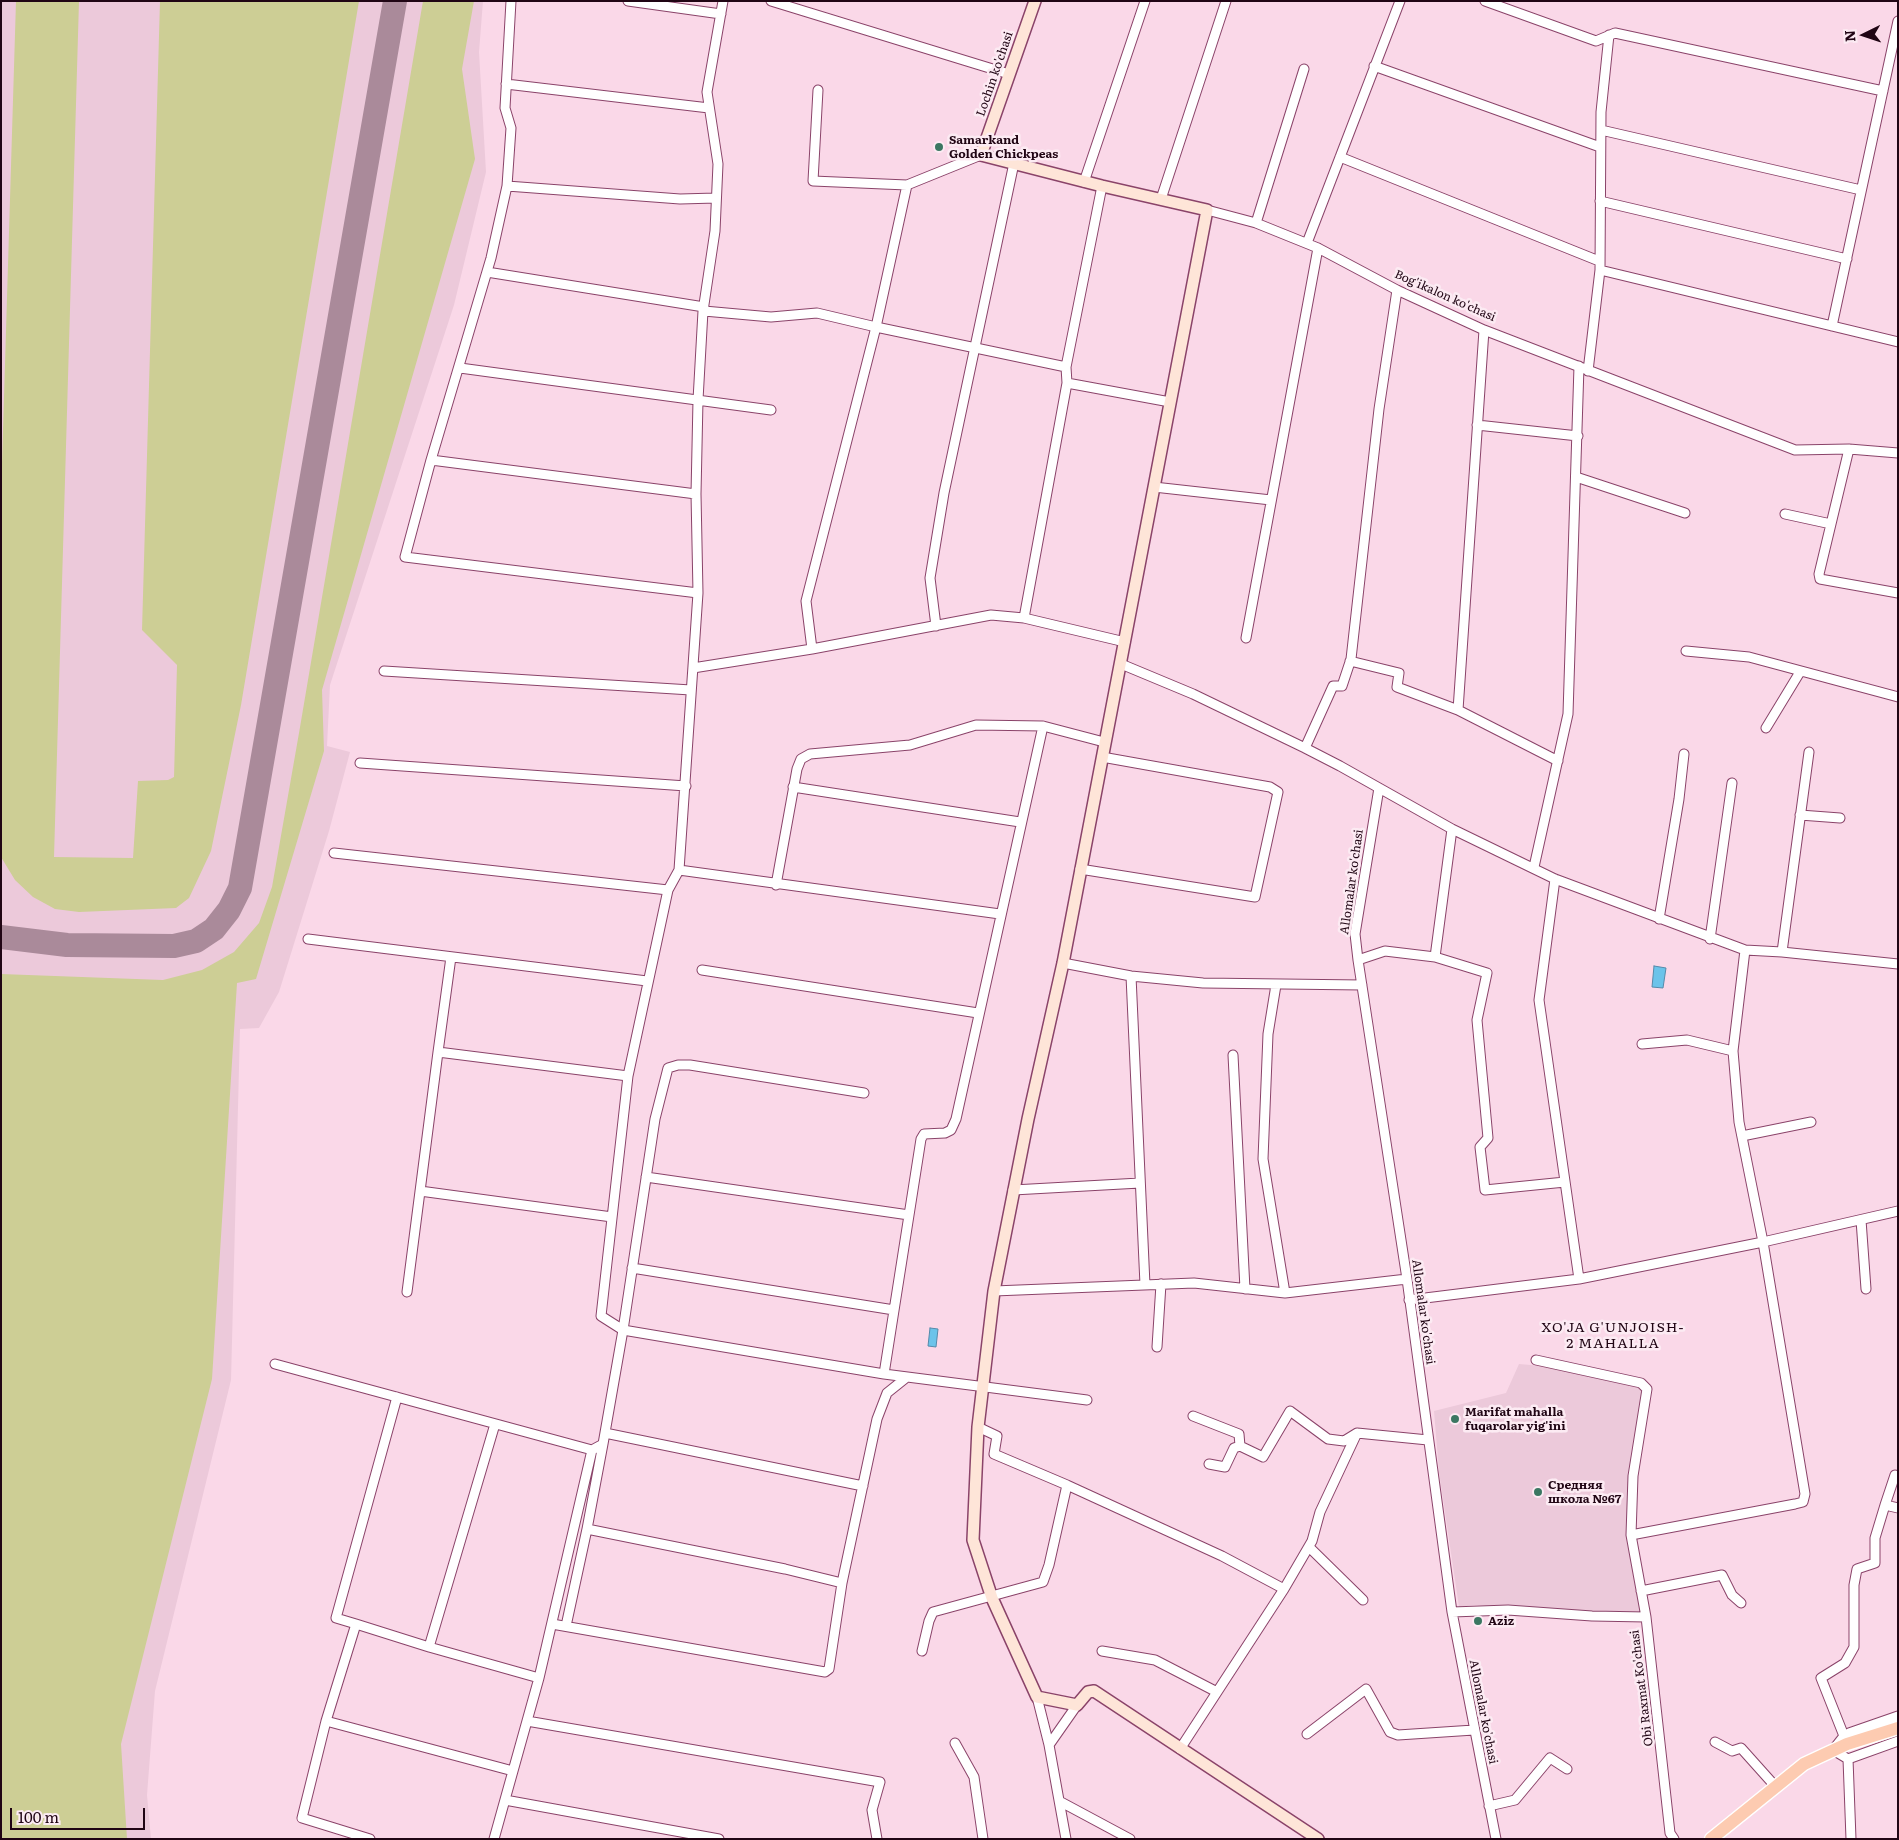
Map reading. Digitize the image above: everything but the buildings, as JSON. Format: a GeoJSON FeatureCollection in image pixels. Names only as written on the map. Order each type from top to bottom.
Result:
{"type":"FeatureCollection","features":[{"type":"Feature","properties":{"kind":"main road"},"geometry":{"type":"LineString","coordinates":[[1711,1839],[1804,1764],[1833,1750],[1846,1740],[1898,1728]]}},
{"type":"Feature","properties":{"kind":"street"},"geometry":{"type":"LineString","coordinates":[[511,1],[505,108],[511,128],[507,186],[487,272],[460,368],[431,460],[406,557],[698,593]]}},
{"type":"Feature","properties":{"kind":"street"},"geometry":{"type":"LineString","coordinates":[[628,1],[721,14]]}},
{"type":"Feature","properties":{"kind":"street"},"geometry":{"type":"LineString","coordinates":[[723,1],[707,92],[718,164],[715,231],[704,307],[698,400],[696,494],[698,593],[679,870],[668,890],[628,1076],[601,1316],[623,1330],[884,1374],[1087,1400]]}},
{"type":"Feature","properties":{"kind":"street"},"geometry":{"type":"LineString","coordinates":[[770,1],[802,6],[1009,74]]}},
{"type":"Feature","properties":{"kind":"street","name":"Lochin ko'chasi"},"geometry":{"type":"LineString","coordinates":[[982,155],[1035,1]]}},
{"type":"Feature","properties":{"kind":"street"},"geometry":{"type":"LineString","coordinates":[[1084,182],[1145,1]]}},
{"type":"Feature","properties":{"kind":"street"},"geometry":{"type":"LineString","coordinates":[[1161,199],[1226,1]]}},
{"type":"Feature","properties":{"kind":"street"},"geometry":{"type":"LineString","coordinates":[[1306,244],[1400,1]]}},
{"type":"Feature","properties":{"kind":"street"},"geometry":{"type":"LineString","coordinates":[[1485,1],[1596,41],[1614,33],[1883,91]]}},
{"type":"Feature","properties":{"kind":"street"},"geometry":{"type":"LineString","coordinates":[[1832,326],[1898,23]]}},
{"type":"Feature","properties":{"kind":"street"},"geometry":{"type":"LineString","coordinates":[[1534,867],[1568,714],[1578,436],[1584,369],[1599,266],[1601,112],[1609,35]]}},
{"type":"Feature","properties":{"kind":"street"},"geometry":{"type":"LineString","coordinates":[[1374,66],[1600,147]]}},
{"type":"Feature","properties":{"kind":"street"},"geometry":{"type":"LineString","coordinates":[[1256,223],[1304,69]]}},
{"type":"Feature","properties":{"kind":"street"},"geometry":{"type":"LineString","coordinates":[[506,84],[709,108]]}},
{"type":"Feature","properties":{"kind":"street"},"geometry":{"type":"LineString","coordinates":[[818,90],[813,181],[907,185],[982,155]]}},
{"type":"Feature","properties":{"kind":"street"},"geometry":{"type":"LineString","coordinates":[[1602,130],[1861,190]]}},
{"type":"Feature","properties":{"kind":"street","name":"Bog'ikalon ko'chasi"},"geometry":{"type":"LineString","coordinates":[[982,155],[1084,182],[1256,223],[1318,248],[1397,290],[1484,330],[1795,450],[1849,449],[1898,453]]}},
{"type":"Feature","properties":{"kind":"street"},"geometry":{"type":"LineString","coordinates":[[1340,157],[1599,266],[1898,342]]}},
{"type":"Feature","properties":{"kind":"street"},"geometry":{"type":"LineString","coordinates":[[936,626],[930,578],[944,493],[1014,163]]}},
{"type":"Feature","properties":{"kind":"street"},"geometry":{"type":"LineString","coordinates":[[812,649],[806,601],[876,327],[907,185]]}},
{"type":"Feature","properties":{"kind":"street"},"geometry":{"type":"LineString","coordinates":[[507,186],[680,199],[716,198]]}},
{"type":"Feature","properties":{"kind":"street"},"geometry":{"type":"LineString","coordinates":[[1024,618],[1067,383],[1066,367],[1102,186]]}},
{"type":"Feature","properties":{"kind":"street"},"geometry":{"type":"LineString","coordinates":[[1600,201],[1847,259]]}},
{"type":"Feature","properties":{"kind":"street"},"geometry":{"type":"LineString","coordinates":[[1066,1839],[1061,1802],[1037,1697],[992,1598],[973,1540],[978,1427],[994,1291],[1062,963],[1104,742],[1121,664],[1207,210]]}},
{"type":"Feature","properties":{"kind":"street"},"geometry":{"type":"LineString","coordinates":[[1246,638],[1318,248]]}},
{"type":"Feature","properties":{"kind":"street"},"geometry":{"type":"LineString","coordinates":[[487,272],[704,307]]}},
{"type":"Feature","properties":{"kind":"street"},"geometry":{"type":"LineString","coordinates":[[1305,748],[1333,686],[1342,686],[1350,661],[1379,409],[1397,290]]}},
{"type":"Feature","properties":{"kind":"street"},"geometry":{"type":"LineString","coordinates":[[704,307],[704,312],[771,317],[817,313],[1066,367]]}},
{"type":"Feature","properties":{"kind":"street"},"geometry":{"type":"LineString","coordinates":[[1458,710],[1484,330]]}},
{"type":"Feature","properties":{"kind":"street"},"geometry":{"type":"LineString","coordinates":[[460,368],[771,410]]}},
{"type":"Feature","properties":{"kind":"street"},"geometry":{"type":"LineString","coordinates":[[1067,383],[1170,402]]}},
{"type":"Feature","properties":{"kind":"street"},"geometry":{"type":"LineString","coordinates":[[1477,425],[1578,436]]}},
{"type":"Feature","properties":{"kind":"street"},"geometry":{"type":"LineString","coordinates":[[1849,449],[1819,574],[1820,579],[1898,593]]}},
{"type":"Feature","properties":{"kind":"street"},"geometry":{"type":"LineString","coordinates":[[431,460],[696,494]]}},
{"type":"Feature","properties":{"kind":"street"},"geometry":{"type":"LineString","coordinates":[[1576,477],[1685,513]]}},
{"type":"Feature","properties":{"kind":"street"},"geometry":{"type":"LineString","coordinates":[[1154,487],[1271,500]]}},
{"type":"Feature","properties":{"kind":"street"},"geometry":{"type":"LineString","coordinates":[[1784,514],[1831,524]]}},
{"type":"Feature","properties":{"kind":"street"},"geometry":{"type":"LineString","coordinates":[[693,668],[812,649],[991,615],[1024,618],[1125,642]]}},
{"type":"Feature","properties":{"kind":"street"},"geometry":{"type":"LineString","coordinates":[[1686,651],[1749,657],[1898,697]]}},
{"type":"Feature","properties":{"kind":"street"},"geometry":{"type":"LineString","coordinates":[[1350,661],[1399,673],[1398,687],[1458,710],[1558,760]]}},
{"type":"Feature","properties":{"kind":"street"},"geometry":{"type":"LineString","coordinates":[[1121,664],[1193,694],[1305,748],[1452,830],[1534,867],[1555,879],[1710,939],[1745,950],[1898,964]]}},
{"type":"Feature","properties":{"kind":"street"},"geometry":{"type":"LineString","coordinates":[[384,671],[691,690]]}},
{"type":"Feature","properties":{"kind":"street"},"geometry":{"type":"LineString","coordinates":[[1766,728],[1800,672]]}},
{"type":"Feature","properties":{"kind":"street"},"geometry":{"type":"LineString","coordinates":[[776,885],[793,787],[801,759],[810,754],[910,745],[976,725],[1043,726],[1104,742]]}},
{"type":"Feature","properties":{"kind":"street"},"geometry":{"type":"LineString","coordinates":[[884,1374],[921,1139],[924,1134],[945,1133],[952,1130],[1043,726]]}},
{"type":"Feature","properties":{"kind":"street"},"geometry":{"type":"LineString","coordinates":[[1782,952],[1809,752]]}},
{"type":"Feature","properties":{"kind":"street"},"geometry":{"type":"LineString","coordinates":[[1659,919],[1679,799],[1684,754]]}},
{"type":"Feature","properties":{"kind":"street"},"geometry":{"type":"LineString","coordinates":[[1080,869],[1255,897],[1278,792],[1270,787],[1102,757]]}},
{"type":"Feature","properties":{"kind":"street"},"geometry":{"type":"LineString","coordinates":[[360,763],[686,786]]}},
{"type":"Feature","properties":{"kind":"street"},"geometry":{"type":"LineString","coordinates":[[1710,939],[1732,783]]}},
{"type":"Feature","properties":{"kind":"street"},"geometry":{"type":"LineString","coordinates":[[793,787],[1020,822]]}},
{"type":"Feature","properties":{"kind":"street","name":"Allomalar ko'chasi"},"geometry":{"type":"LineString","coordinates":[[1379,788],[1355,934],[1406,1279],[1452,1612],[1496,1839]]}},
{"type":"Feature","properties":{"kind":"street"},"geometry":{"type":"LineString","coordinates":[[1800,816],[1840,818]]}},
{"type":"Feature","properties":{"kind":"street"},"geometry":{"type":"LineString","coordinates":[[1435,958],[1452,830]]}},
{"type":"Feature","properties":{"kind":"street"},"geometry":{"type":"LineString","coordinates":[[334,853],[668,890]]}},
{"type":"Feature","properties":{"kind":"street"},"geometry":{"type":"LineString","coordinates":[[679,870],[776,885],[1000,914]]}},
{"type":"Feature","properties":{"kind":"street"},"geometry":{"type":"LineString","coordinates":[[1555,879],[1539,1000],[1580,1279]]}},
{"type":"Feature","properties":{"kind":"street"},"geometry":{"type":"LineString","coordinates":[[308,939],[647,981]]}},
{"type":"Feature","properties":{"kind":"street"},"geometry":{"type":"LineString","coordinates":[[1536,1360],[1641,1383],[1647,1389],[1633,1476],[1631,1535],[1803,1502],[1805,1494],[1763,1242],[1742,1136],[1732,1051],[1745,950]]}},
{"type":"Feature","properties":{"kind":"street"},"geometry":{"type":"LineString","coordinates":[[1358,960],[1385,951],[1435,958],[1487,972],[1477,1020],[1488,1138],[1480,1148],[1485,1190],[1565,1182]]}},
{"type":"Feature","properties":{"kind":"street"},"geometry":{"type":"LineString","coordinates":[[407,1292],[451,957]]}},
{"type":"Feature","properties":{"kind":"street"},"geometry":{"type":"LineString","coordinates":[[1062,963],[1131,976],[1202,983],[1362,986]]}},
{"type":"Feature","properties":{"kind":"street"},"geometry":{"type":"LineString","coordinates":[[702,970],[978,1013]]}},
{"type":"Feature","properties":{"kind":"street"},"geometry":{"type":"LineString","coordinates":[[1131,976],[1145,1285]]}},
{"type":"Feature","properties":{"kind":"street"},"geometry":{"type":"LineString","coordinates":[[1276,985],[1268,1034],[1263,1158],[1285,1293]]}},
{"type":"Feature","properties":{"kind":"street"},"geometry":{"type":"LineString","coordinates":[[1642,1044],[1687,1040],[1732,1051]]}},
{"type":"Feature","properties":{"kind":"street"},"geometry":{"type":"LineString","coordinates":[[438,1052],[628,1076]]}},
{"type":"Feature","properties":{"kind":"street"},"geometry":{"type":"LineString","coordinates":[[1232,1055],[1245,1288]]}},
{"type":"Feature","properties":{"kind":"street"},"geometry":{"type":"LineString","coordinates":[[566,1626],[603,1444],[623,1330],[655,1119],[668,1068],[678,1065],[690,1065],[864,1092]]}},
{"type":"Feature","properties":{"kind":"street"},"geometry":{"type":"LineString","coordinates":[[1742,1136],[1811,1122]]}},
{"type":"Feature","properties":{"kind":"street"},"geometry":{"type":"LineString","coordinates":[[646,1177],[909,1215]]}},
{"type":"Feature","properties":{"kind":"street"},"geometry":{"type":"LineString","coordinates":[[1014,1190],[1140,1183]]}},
{"type":"Feature","properties":{"kind":"street"},"geometry":{"type":"LineString","coordinates":[[420,1191],[612,1217]]}},
{"type":"Feature","properties":{"kind":"street"},"geometry":{"type":"LineString","coordinates":[[1409,1300],[1580,1279],[1763,1242],[1898,1211]]}},
{"type":"Feature","properties":{"kind":"street"},"geometry":{"type":"LineString","coordinates":[[1860,1220],[1866,1289]]}},
{"type":"Feature","properties":{"kind":"street"},"geometry":{"type":"LineString","coordinates":[[632,1268],[894,1310]]}},
{"type":"Feature","properties":{"kind":"street"},"geometry":{"type":"LineString","coordinates":[[994,1291],[1194,1283],[1285,1293],[1406,1279]]}},
{"type":"Feature","properties":{"kind":"street"},"geometry":{"type":"LineString","coordinates":[[1157,1347],[1161,1284]]}},
{"type":"Feature","properties":{"kind":"street"},"geometry":{"type":"LineString","coordinates":[[275,1364],[592,1450],[603,1444]]}},
{"type":"Feature","properties":{"kind":"street"},"geometry":{"type":"LineString","coordinates":[[552,1624],[826,1672],[829,1669],[842,1583],[877,1419],[886,1393],[907,1377]]}},
{"type":"Feature","properties":{"kind":"street"},"geometry":{"type":"LineString","coordinates":[[398,1397],[336,1618],[539,1678]]}},
{"type":"Feature","properties":{"kind":"street"},"geometry":{"type":"LineString","coordinates":[[1209,1464],[1225,1467],[1234,1448],[1240,1446],[1264,1457],[1290,1411],[1328,1439],[1344,1441],[1357,1433],[1428,1440]]}},
{"type":"Feature","properties":{"kind":"street"},"geometry":{"type":"LineString","coordinates":[[1193,1416],[1239,1434],[1240,1446]]}},
{"type":"Feature","properties":{"kind":"street"},"geometry":{"type":"LineString","coordinates":[[429,1647],[495,1424]]}},
{"type":"Feature","properties":{"kind":"street"},"geometry":{"type":"LineString","coordinates":[[978,1427],[997,1436],[994,1454],[1067,1485],[1222,1556],[1284,1589]]}},
{"type":"Feature","properties":{"kind":"street"},"geometry":{"type":"LineString","coordinates":[[605,1433],[863,1486]]}},
{"type":"Feature","properties":{"kind":"street"},"geometry":{"type":"LineString","coordinates":[[1180,1749],[1284,1589],[1309,1546],[1320,1512],[1357,1433]]}},
{"type":"Feature","properties":{"kind":"street"},"geometry":{"type":"LineString","coordinates":[[494,1839],[539,1678],[592,1450]]}},
{"type":"Feature","properties":{"kind":"street"},"geometry":{"type":"LineString","coordinates":[[1895,1475],[1875,1538],[1876,1563],[1857,1570],[1854,1585],[1854,1647],[1845,1663],[1821,1678],[1846,1740],[1898,1716]]}},
{"type":"Feature","properties":{"kind":"street"},"geometry":{"type":"LineString","coordinates":[[922,1651],[933,1612],[992,1598],[1043,1582],[1049,1565],[1067,1485]]}},
{"type":"Feature","properties":{"kind":"street"},"geometry":{"type":"LineString","coordinates":[[1885,1505],[1898,1508]]}},
{"type":"Feature","properties":{"kind":"street"},"geometry":{"type":"LineString","coordinates":[[586,1528],[786,1569],[842,1583]]}},
{"type":"Feature","properties":{"kind":"street","name":"Obi Raxmat Ko'chasi"},"geometry":{"type":"LineString","coordinates":[[1631,1535],[1646,1617],[1670,1833],[1674,1839]]}},
{"type":"Feature","properties":{"kind":"street"},"geometry":{"type":"LineString","coordinates":[[1309,1546],[1363,1600]]}},
{"type":"Feature","properties":{"kind":"street"},"geometry":{"type":"LineString","coordinates":[[1641,1591],[1722,1575],[1732,1595],[1741,1603]]}},
{"type":"Feature","properties":{"kind":"street"},"geometry":{"type":"LineString","coordinates":[[1452,1612],[1508,1610],[1583,1616],[1646,1617]]}},
{"type":"Feature","properties":{"kind":"street"},"geometry":{"type":"LineString","coordinates":[[356,1624],[326,1721],[302,1818],[370,1839]]}},
{"type":"Feature","properties":{"kind":"street"},"geometry":{"type":"LineString","coordinates":[[1102,1651],[1155,1660],[1217,1692]]}},
{"type":"Feature","properties":{"kind":"street"},"geometry":{"type":"LineString","coordinates":[[1307,1734],[1366,1689],[1390,1732],[1398,1734],[1474,1730]]}},
{"type":"Feature","properties":{"kind":"street"},"geometry":{"type":"LineString","coordinates":[[1049,1745],[1077,1704],[1088,1692],[1094,1691],[1318,1839]]}},
{"type":"Feature","properties":{"kind":"street"},"geometry":{"type":"LineString","coordinates":[[1037,1697],[1077,1704]]}},
{"type":"Feature","properties":{"kind":"street"},"geometry":{"type":"LineString","coordinates":[[326,1721],[513,1771]]}},
{"type":"Feature","properties":{"kind":"street"},"geometry":{"type":"LineString","coordinates":[[528,1721],[880,1782],[872,1810],[877,1839]]}},
{"type":"Feature","properties":{"kind":"street"},"geometry":{"type":"LineString","coordinates":[[1848,1759],[1898,1741]]}},
{"type":"Feature","properties":{"kind":"street"},"geometry":{"type":"LineString","coordinates":[[1715,1742],[1732,1751],[1741,1748],[1775,1786]]}},
{"type":"Feature","properties":{"kind":"street"},"geometry":{"type":"LineString","coordinates":[[955,1743],[974,1778],[983,1839]]}},
{"type":"Feature","properties":{"kind":"street"},"geometry":{"type":"LineString","coordinates":[[1833,1750],[1848,1759]]}},
{"type":"Feature","properties":{"kind":"street"},"geometry":{"type":"LineString","coordinates":[[1489,1806],[1515,1800],[1550,1758],[1567,1769]]}},
{"type":"Feature","properties":{"kind":"street"},"geometry":{"type":"LineString","coordinates":[[1848,1759],[1851,1839]]}},
{"type":"Feature","properties":{"kind":"street"},"geometry":{"type":"LineString","coordinates":[[505,1800],[719,1839]]}},
{"type":"Feature","properties":{"kind":"street"},"geometry":{"type":"LineString","coordinates":[[1061,1802],[1130,1839]]}},
{"type":"Feature","properties":{"kind":"shaded area"},"geometry":{"type":"Polygon","coordinates":[[[1,1],[483,1],[479,52],[486,172],[454,305],[330,685],[327,746],[350,752],[329,831],[279,992],[259,1028],[240,1029],[231,1380],[155,1691],[147,1795],[151,1839],[1,1839],[1,1]]]}},
{"type":"Feature","properties":{"kind":"shaded area","name":"Средняя школа №67"},"geometry":{"type":"Polygon","coordinates":[[[1519,1364],[1542,1366],[1644,1389],[1638,1414],[1631,1543],[1642,1615],[1598,1616],[1474,1605],[1459,1607],[1439,1472],[1434,1411],[1506,1393],[1519,1364]]]}},
{"type":"Feature","properties":{"kind":"green space"},"geometry":{"type":"Polygon","coordinates":[[[16,1],[79,1],[54,857],[133,858],[138,781],[168,780],[174,777],[177,665],[142,630],[160,1],[359,1],[241,705],[211,851],[189,898],[176,908],[79,912],[55,909],[33,897],[15,880],[1,857],[1,496],[16,1]]]}},
{"type":"Feature","properties":{"kind":"green space"},"geometry":{"type":"Polygon","coordinates":[[[423,1],[474,1],[462,69],[475,159],[322,690],[324,751],[256,979],[237,983],[212,1379],[121,1744],[127,1839],[1,1839],[1,974],[163,980],[202,970],[234,952],[259,923],[272,887],[423,1]]]}},
{"type":"Feature","properties":{"kind":"water"},"geometry":{"type":"Polygon","coordinates":[[[1654,966],[1666,968],[1663,988],[1652,987],[1654,966]]]}},
{"type":"Feature","properties":{"kind":"water"},"geometry":{"type":"Polygon","coordinates":[[[930,1328],[938,1329],[936,1347],[928,1346],[930,1328]]]}},
{"type":"Feature","properties":{"kind":"taxiway"},"geometry":{"type":"LineString","coordinates":[[1,937],[67,945],[174,946],[196,941],[214,929],[229,910],[240,888],[395,1]]}},
{"type":"Feature","properties":{"kind":"place","name":"Samarkand Golden Chickpeas"},"geometry":{"type":"Point","coordinates":[939,147]}},
{"type":"Feature","properties":{"kind":"place","name":"Marifat mahalla fuqarolar yig'ini"},"geometry":{"type":"Point","coordinates":[1455,1419]}},
{"type":"Feature","properties":{"kind":"place","name":"Средняя школа №67"},"geometry":{"type":"Point","coordinates":[1538,1492]}},
{"type":"Feature","properties":{"kind":"place","name":"Aziz"},"geometry":{"type":"Point","coordinates":[1478,1621]}},
{"type":"Feature","properties":{"kind":"district","name":"XO'JA G'UNJOISH- 2 MAHALLA"},"geometry":{"type":"Point","coordinates":[1613,1336]}}]}
